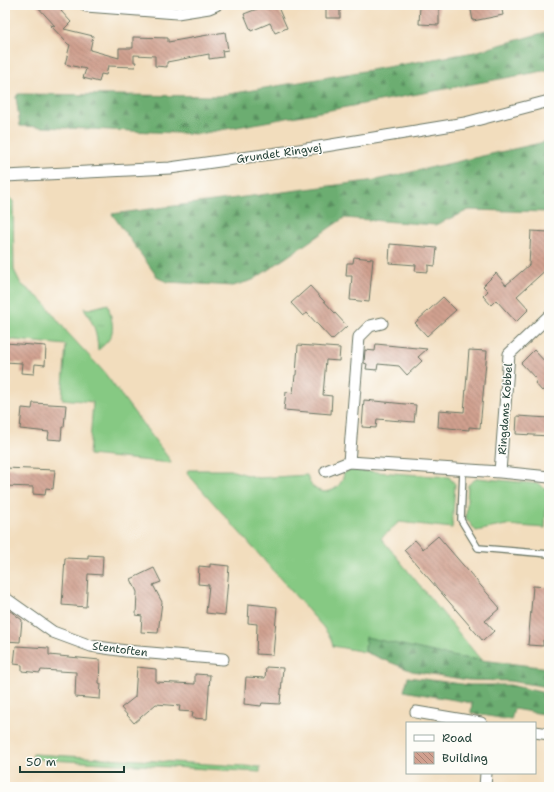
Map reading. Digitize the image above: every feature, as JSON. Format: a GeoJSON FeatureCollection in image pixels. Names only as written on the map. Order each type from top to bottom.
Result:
{"type":"FeatureCollection","features":[{"type":"Feature","properties":{"kind":"street"},"geometry":{"type":"LineString","coordinates":[[86,6],[177,14],[216,5]]}},
{"type":"Feature","properties":{"kind":"street","name":"Grundet Ringvej"},"geometry":{"type":"LineString","coordinates":[[5,176],[170,168],[313,148],[465,123],[549,102]]}},
{"type":"Feature","properties":{"kind":"street","name":"Ringdams Kobbel"},"geometry":{"type":"LineString","coordinates":[[500,472],[509,354],[549,316]]}},
{"type":"Feature","properties":{"kind":"street"},"geometry":{"type":"LineString","coordinates":[[349,462],[358,337],[370,326],[382,323]]}},
{"type":"Feature","properties":{"kind":"street"},"geometry":{"type":"LineString","coordinates":[[326,471],[349,462],[500,472],[549,477]]}},
{"type":"Feature","properties":{"kind":"street","name":"Stentoften"},"geometry":{"type":"LineString","coordinates":[[5,598],[53,632],[92,646],[126,651],[223,659]]}},
{"type":"Feature","properties":{"kind":"street"},"geometry":{"type":"LineString","coordinates":[[416,712],[475,722]]}},
{"type":"Feature","properties":{"kind":"street"},"geometry":{"type":"LineString","coordinates":[[536,732],[549,734]]}},
{"type":"Feature","properties":{"kind":"street"},"geometry":{"type":"LineString","coordinates":[[485,787],[486,774]]}},
{"type":"Feature","properties":{"kind":"lane"},"geometry":{"type":"LineString","coordinates":[[463,470],[461,520],[478,548],[549,554]]}},
{"type":"Feature","properties":{"kind":"green space"},"geometry":{"type":"Polygon","coordinates":[[[549,31],[549,70],[199,134],[20,126],[16,97],[18,94],[218,96],[475,52],[549,31]]]}},
{"type":"Feature","properties":{"kind":"green space"},"geometry":{"type":"Polygon","coordinates":[[[549,141],[549,212],[469,210],[435,225],[344,218],[253,280],[233,286],[168,282],[158,278],[112,214],[376,180],[549,141]]]}},
{"type":"Feature","properties":{"kind":"green space"},"geometry":{"type":"Polygon","coordinates":[[[5,198],[10,198],[13,201],[14,270],[21,284],[43,301],[67,332],[103,371],[171,463],[89,455],[93,402],[62,399],[66,345],[5,339],[5,198]]]}},
{"type":"Feature","properties":{"kind":"green space"},"geometry":{"type":"Polygon","coordinates":[[[108,304],[112,324],[111,335],[109,340],[98,350],[94,328],[84,308],[89,309],[108,304]]]}},
{"type":"Feature","properties":{"kind":"green space"},"geometry":{"type":"Polygon","coordinates":[[[188,470],[230,470],[258,478],[307,475],[314,488],[326,492],[338,486],[342,481],[344,473],[349,470],[449,477],[455,484],[452,528],[399,522],[381,538],[481,660],[456,657],[366,638],[365,652],[333,646],[330,637],[323,627],[187,473],[188,470]]]}},
{"type":"Feature","properties":{"kind":"green space"},"geometry":{"type":"Polygon","coordinates":[[[477,478],[540,484],[547,491],[545,528],[506,525],[476,531],[466,518],[468,485],[477,478]]]}},
{"type":"Feature","properties":{"kind":"green space"},"geometry":{"type":"Polygon","coordinates":[[[366,637],[456,657],[549,668],[549,687],[509,681],[468,680],[412,671],[365,652],[366,637]]]}},
{"type":"Feature","properties":{"kind":"green space"},"geometry":{"type":"Polygon","coordinates":[[[408,677],[469,685],[510,685],[549,694],[549,715],[514,709],[511,720],[471,713],[472,703],[404,691],[408,677]]]}},
{"type":"Feature","properties":{"kind":"green space"},"geometry":{"type":"Polygon","coordinates":[[[33,754],[260,767],[260,772],[32,759],[33,754]]]}},
{"type":"Feature","properties":{"kind":"building"},"geometry":{"type":"Polygon","coordinates":[[[36,5],[68,5],[61,11],[71,22],[64,29],[93,36],[90,50],[119,58],[119,48],[133,48],[133,37],[168,38],[168,42],[225,32],[228,50],[222,51],[223,57],[209,59],[209,54],[167,62],[167,67],[155,66],[155,56],[134,55],[134,62],[136,62],[135,67],[108,66],[106,75],[101,74],[99,82],[83,78],[86,69],[65,64],[70,45],[50,25],[55,26],[36,5]]]}},
{"type":"Feature","properties":{"kind":"building"},"geometry":{"type":"Polygon","coordinates":[[[267,5],[277,5],[287,28],[275,33],[270,23],[251,31],[244,14],[267,5]]]}},
{"type":"Feature","properties":{"kind":"building"},"geometry":{"type":"Polygon","coordinates":[[[326,5],[340,5],[340,18],[326,18],[326,5]]]}},
{"type":"Feature","properties":{"kind":"building"},"geometry":{"type":"Polygon","coordinates":[[[420,5],[439,5],[439,25],[419,24],[420,5]]]}},
{"type":"Feature","properties":{"kind":"building"},"geometry":{"type":"Polygon","coordinates":[[[470,5],[501,5],[503,15],[473,21],[470,5]]]}},
{"type":"Feature","properties":{"kind":"building"},"geometry":{"type":"Polygon","coordinates":[[[531,231],[549,232],[549,267],[517,296],[529,309],[516,322],[496,300],[491,305],[483,296],[488,291],[483,286],[496,273],[506,285],[529,265],[531,231]]]}},
{"type":"Feature","properties":{"kind":"building"},"geometry":{"type":"Polygon","coordinates":[[[390,244],[437,248],[435,266],[428,265],[428,272],[415,271],[416,265],[389,263],[390,244]]]}},
{"type":"Feature","properties":{"kind":"building"},"geometry":{"type":"Polygon","coordinates":[[[354,257],[373,259],[369,302],[350,300],[352,276],[346,276],[347,263],[353,263],[354,257]]]}},
{"type":"Feature","properties":{"kind":"building"},"geometry":{"type":"Polygon","coordinates":[[[310,286],[347,326],[332,340],[307,313],[303,316],[291,303],[310,286]]]}},
{"type":"Feature","properties":{"kind":"building"},"geometry":{"type":"Polygon","coordinates":[[[443,297],[456,310],[427,336],[415,323],[443,297]]]}},
{"type":"Feature","properties":{"kind":"building"},"geometry":{"type":"Polygon","coordinates":[[[5,343],[46,346],[45,365],[35,364],[34,374],[21,373],[22,363],[5,362],[5,343]]]}},
{"type":"Feature","properties":{"kind":"building"},"geometry":{"type":"Polygon","coordinates":[[[376,344],[427,349],[418,357],[422,361],[407,375],[399,366],[378,364],[377,370],[366,369],[367,364],[364,363],[365,350],[375,351],[376,344]]]}},
{"type":"Feature","properties":{"kind":"building"},"geometry":{"type":"Polygon","coordinates":[[[298,345],[340,348],[339,361],[326,360],[323,395],[332,396],[331,414],[284,410],[286,392],[293,393],[298,345]]]}},
{"type":"Feature","properties":{"kind":"building"},"geometry":{"type":"Polygon","coordinates":[[[469,350],[487,351],[480,428],[469,427],[469,430],[438,427],[439,410],[464,412],[469,350]]]}},
{"type":"Feature","properties":{"kind":"building"},"geometry":{"type":"Polygon","coordinates":[[[534,350],[549,366],[549,393],[545,388],[542,391],[535,383],[537,380],[521,363],[534,350]]]}},
{"type":"Feature","properties":{"kind":"building"},"geometry":{"type":"Polygon","coordinates":[[[364,400],[416,405],[414,422],[377,419],[376,428],[362,427],[364,400]]]}},
{"type":"Feature","properties":{"kind":"building"},"geometry":{"type":"Polygon","coordinates":[[[33,403],[66,405],[61,440],[48,439],[49,432],[20,429],[22,408],[32,409],[33,403]]]}},
{"type":"Feature","properties":{"kind":"building"},"geometry":{"type":"Polygon","coordinates":[[[517,416],[549,418],[549,436],[516,434],[517,416]]]}},
{"type":"Feature","properties":{"kind":"building"},"geometry":{"type":"Polygon","coordinates":[[[5,468],[55,470],[53,489],[46,488],[45,495],[33,494],[33,487],[5,486],[5,468]]]}},
{"type":"Feature","properties":{"kind":"building"},"geometry":{"type":"Polygon","coordinates":[[[438,536],[500,608],[485,621],[494,631],[483,641],[404,550],[415,540],[423,549],[438,536]]]}},
{"type":"Feature","properties":{"kind":"building"},"geometry":{"type":"Polygon","coordinates":[[[88,555],[103,556],[102,575],[88,574],[86,607],[62,605],[65,558],[88,559],[88,555]]]}},
{"type":"Feature","properties":{"kind":"building"},"geometry":{"type":"Polygon","coordinates":[[[210,564],[229,566],[225,615],[206,613],[209,585],[198,584],[199,566],[210,567],[210,564]]]}},
{"type":"Feature","properties":{"kind":"building"},"geometry":{"type":"Polygon","coordinates":[[[154,568],[161,582],[153,585],[162,602],[158,633],[141,632],[142,616],[136,615],[137,592],[131,579],[154,568]]]}},
{"type":"Feature","properties":{"kind":"building"},"geometry":{"type":"Polygon","coordinates":[[[533,586],[549,587],[549,641],[543,640],[543,646],[528,645],[533,586]]]}},
{"type":"Feature","properties":{"kind":"building"},"geometry":{"type":"Polygon","coordinates":[[[249,604],[277,607],[273,655],[256,654],[257,624],[248,623],[249,604]]]}},
{"type":"Feature","properties":{"kind":"building"},"geometry":{"type":"Polygon","coordinates":[[[9,610],[22,620],[20,642],[6,641],[9,610]]]}},
{"type":"Feature","properties":{"kind":"building"},"geometry":{"type":"Polygon","coordinates":[[[16,646],[49,648],[49,655],[100,660],[100,699],[75,697],[76,672],[41,670],[40,673],[22,671],[22,665],[14,664],[16,646]]]}},
{"type":"Feature","properties":{"kind":"building"},"geometry":{"type":"Polygon","coordinates":[[[137,667],[156,669],[156,682],[195,684],[195,674],[210,675],[207,719],[192,718],[193,712],[179,711],[180,706],[156,704],[134,723],[121,708],[135,697],[137,667]]]}},
{"type":"Feature","properties":{"kind":"building"},"geometry":{"type":"Polygon","coordinates":[[[266,667],[283,668],[280,704],[262,703],[261,706],[244,704],[246,677],[265,678],[266,667]]]}}]}
